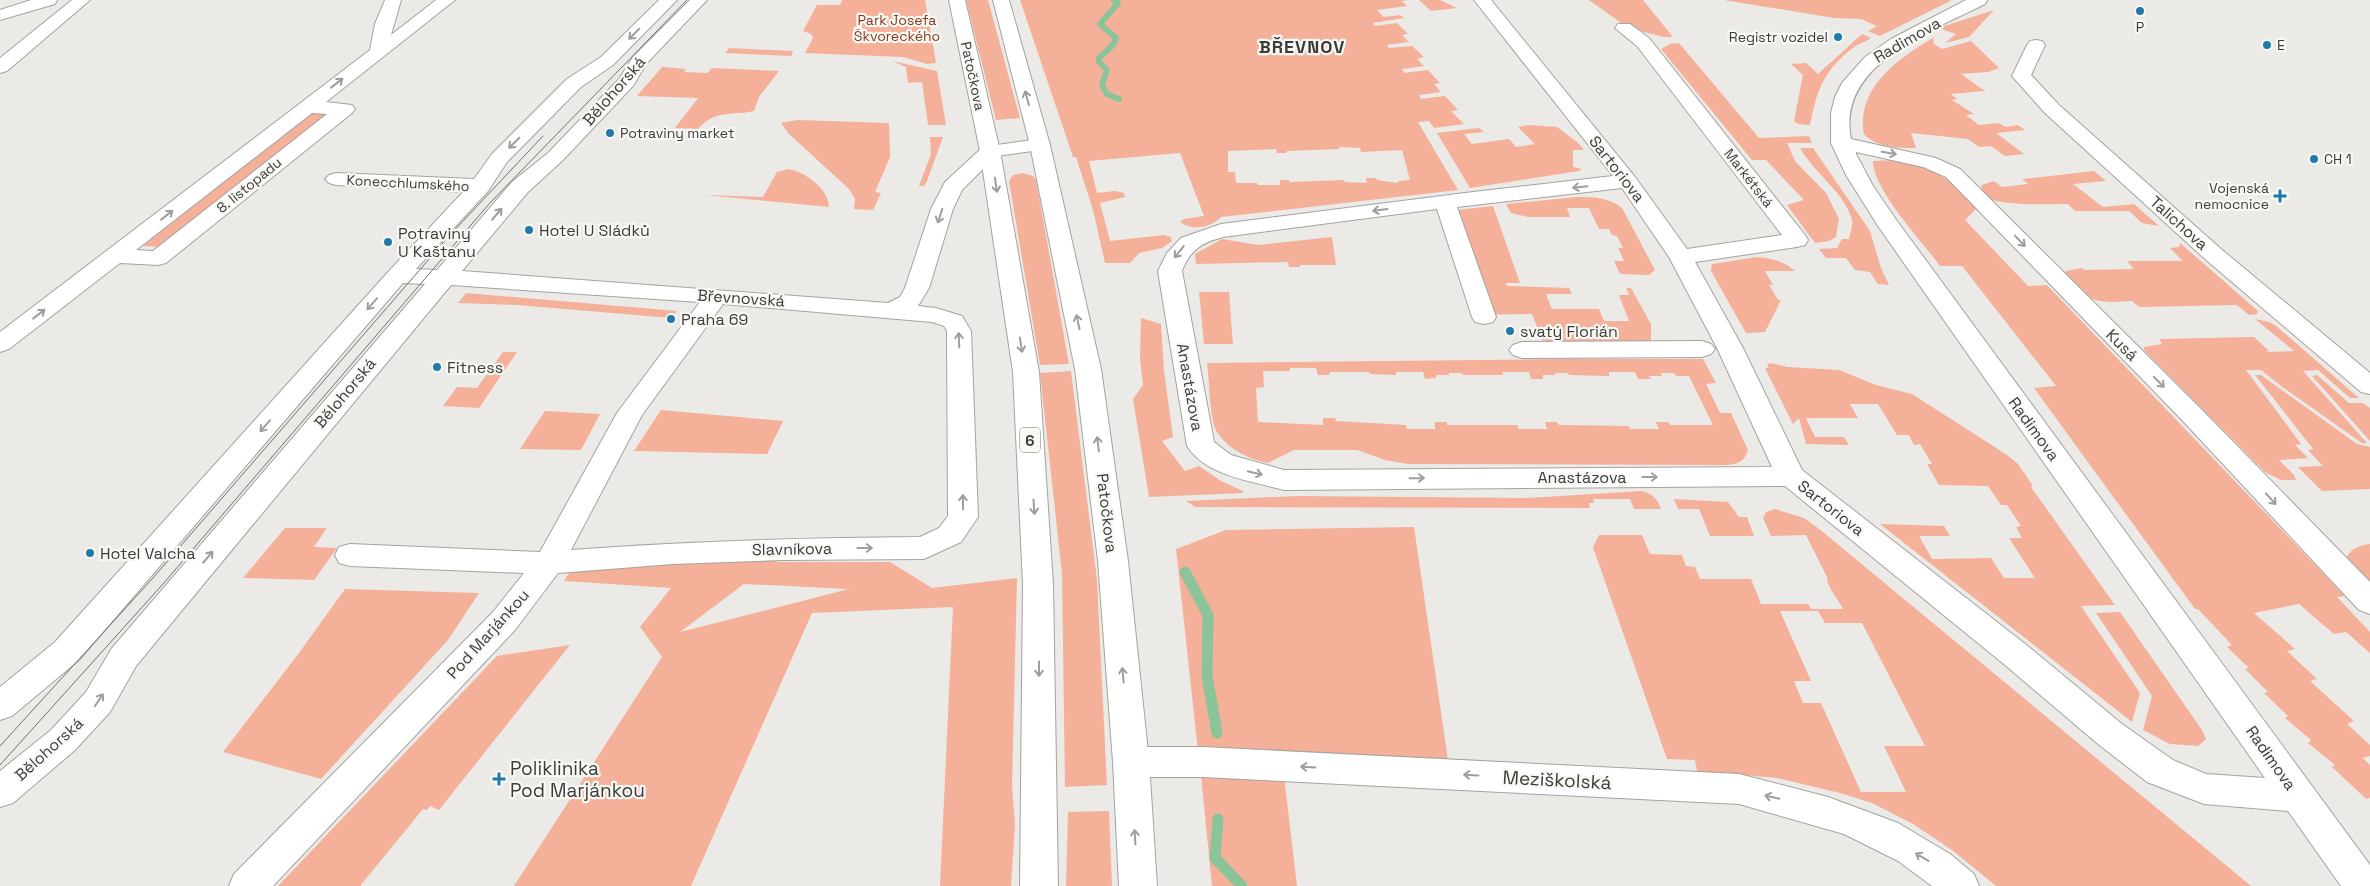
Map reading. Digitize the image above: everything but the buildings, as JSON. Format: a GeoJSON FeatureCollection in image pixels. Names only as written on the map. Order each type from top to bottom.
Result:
{"type":"FeatureCollection","features":[{"type":"Feature","properties":{"kind":"street"},"geometry":{"type":"LineString","coordinates":[[0,15],[49,0]]}},
{"type":"Feature","properties":{"kind":"street"},"geometry":{"type":"LineString","coordinates":[[0,67],[82,0]]}},
{"type":"Feature","properties":{"kind":"street"},"geometry":{"type":"LineString","coordinates":[[379,51],[384,24],[393,0]]}},
{"type":"Feature","properties":{"kind":"street","name":"8. listopadu"},"geometry":{"type":"LineString","coordinates":[[0,344],[447,0]]}},
{"type":"Feature","properties":{"kind":"street","name":"Bělohorská"},"geometry":{"type":"LineString","coordinates":[[0,706],[68,651],[397,276],[480,186],[499,158],[570,86],[607,61],[669,0]]}},
{"type":"Feature","properties":{"kind":"street","name":"Bělohorská"},"geometry":{"type":"LineString","coordinates":[[0,792],[64,740],[98,702],[124,657],[520,187],[555,157],[626,82],[639,62],[699,0]]}},
{"type":"Feature","properties":{"kind":"street","name":"Patočkova"},"geometry":{"type":"LineString","coordinates":[[957,0],[990,151],[1026,372],[1038,584],[1039,886]]}},
{"type":"Feature","properties":{"kind":"street","name":"Patočkova"},"geometry":{"type":"LineString","coordinates":[[1000,0],[1040,145],[1088,369],[1113,561],[1131,762],[1138,886]]}},
{"type":"Feature","properties":{"kind":"street","name":"Sartoriova"},"geometry":{"type":"LineString","coordinates":[[1482,0],[1628,182],[1681,257],[1730,348],[1791,476],[2010,650],[2110,734],[2160,771],[2204,789],[2297,796]]}},
{"type":"Feature","properties":{"kind":"street","name":"Radimova"},"geometry":{"type":"LineString","coordinates":[[1979,0],[1895,44],[1870,60],[1858,72],[1847,89],[1841,108],[1839,127],[1842,143],[1867,193],[1889,226],[2297,796],[2364,886]]}},
{"type":"Feature","properties":{"kind":"street","name":"Markétská"},"geometry":{"type":"LineString","coordinates":[[1624,28],[1643,42],[1797,240],[1681,257]]}},
{"type":"Feature","properties":{"kind":"street","name":"Talichova"},"geometry":{"type":"LineString","coordinates":[[2036,45],[2021,76],[2052,109],[2242,280],[2370,386]]}},
{"type":"Feature","properties":{"kind":"street","name":"8. listopadu"},"geometry":{"type":"LineString","coordinates":[[114,256],[158,258],[345,109],[306,107]]}},
{"type":"Feature","properties":{"kind":"street","name":"Kusá"},"geometry":{"type":"LineString","coordinates":[[1842,143],[1929,162],[1952,173],[2191,414],[2370,602]]}},
{"type":"Feature","properties":{"kind":"street"},"geometry":{"type":"LineString","coordinates":[[892,311],[909,302],[917,288],[942,209],[953,187],[990,151],[1040,145]]}},
{"type":"Feature","properties":{"kind":"street","name":"Konecchlumského"},"geometry":{"type":"LineString","coordinates":[[336,179],[480,186]]}},
{"type":"Feature","properties":{"kind":"street","name":"Anastázova"},"geometry":{"type":"LineString","coordinates":[[1628,182],[1445,202],[1221,231],[1194,239],[1176,252],[1170,271],[1201,446],[1221,462],[1284,480],[1791,476]]}},
{"type":"Feature","properties":{"kind":"street"},"geometry":{"type":"LineString","coordinates":[[1445,202],[1484,317]]}},
{"type":"Feature","properties":{"kind":"street","name":"Břevnovská"},"geometry":{"type":"LineString","coordinates":[[397,276],[443,277],[892,311]]}},
{"type":"Feature","properties":{"kind":"street","name":"Pod Marjánkou"},"geometry":{"type":"LineString","coordinates":[[248,886],[504,621],[549,563],[630,413],[716,297]]}},
{"type":"Feature","properties":{"kind":"street","name":"Slavníkova"},"geometry":{"type":"LineString","coordinates":[[350,555],[549,563],[673,553],[781,549],[924,548],[950,535],[963,517],[959,331],[953,321],[936,315],[892,311]]}},
{"type":"Feature","properties":{"kind":"street"},"geometry":{"type":"LineString","coordinates":[[1522,350],[1702,349]]}},
{"type":"Feature","properties":{"kind":"street","name":"Meziškolská"},"geometry":{"type":"LineString","coordinates":[[1131,762],[1203,762],[1739,789],[1806,805],[1877,830],[1944,870],[1960,886]]}},
{"type":"Feature","properties":{"kind":"green space","name":"Park Josefa Škvoreckého"},"geometry":{"type":"Polygon","coordinates":[[[842,0],[925,0],[936,63],[927,64],[903,57],[805,53],[813,38],[811,34],[803,31],[817,5],[840,5],[842,0]]]}},
{"type":"Feature","properties":{"kind":"green space"},"geometry":{"type":"Polygon","coordinates":[[[966,0],[988,0],[1020,118],[996,120],[966,0]]]}},
{"type":"Feature","properties":{"kind":"green space"},"geometry":{"type":"Polygon","coordinates":[[[1020,0],[1409,0],[1402,1],[1407,6],[1377,10],[1384,17],[1400,15],[1404,18],[1373,23],[1375,26],[1397,23],[1408,34],[1402,35],[1409,42],[1387,45],[1389,48],[1412,46],[1424,57],[1417,59],[1424,66],[1402,69],[1404,73],[1428,70],[1440,83],[1434,84],[1441,92],[1419,95],[1421,99],[1445,96],[1458,110],[1451,111],[1464,124],[1434,128],[1429,121],[1418,122],[1458,190],[1221,217],[1212,224],[1201,227],[1190,227],[1180,222],[1184,219],[1204,216],[1180,153],[1089,161],[1097,193],[1115,191],[1124,193],[1125,197],[1100,203],[1110,241],[1164,235],[1171,237],[1172,241],[1162,248],[1139,253],[1130,263],[1105,263],[1093,210],[1076,157],[1073,157],[1020,0]],[[1339,147],[1339,149],[1287,151],[1286,153],[1277,153],[1276,149],[1228,151],[1228,172],[1235,172],[1236,183],[1257,183],[1258,185],[1280,185],[1280,180],[1289,180],[1290,182],[1344,180],[1345,182],[1367,183],[1366,178],[1376,178],[1377,180],[1398,183],[1398,181],[1410,180],[1402,150],[1361,152],[1360,148],[1339,147]]]}},
{"type":"Feature","properties":{"kind":"green space"},"geometry":{"type":"Polygon","coordinates":[[[1419,0],[1440,0],[1457,8],[1431,11],[1419,0]]]}},
{"type":"Feature","properties":{"kind":"green space"},"geometry":{"type":"Polygon","coordinates":[[[1589,0],[1643,0],[1673,37],[1664,37],[1628,28],[1589,0]]]}},
{"type":"Feature","properties":{"kind":"green space"},"geometry":{"type":"Polygon","coordinates":[[[1724,0],[1952,0],[1880,36],[1868,31],[1877,26],[1861,19],[1834,18],[1724,0]]]}},
{"type":"Feature","properties":{"kind":"green space"},"geometry":{"type":"Polygon","coordinates":[[[1994,10],[1969,37],[1945,43],[1956,34],[1938,28],[1994,10]]]}},
{"type":"Feature","properties":{"kind":"green space"},"geometry":{"type":"Polygon","coordinates":[[[1862,34],[1871,38],[1844,55],[1823,81],[1810,125],[1798,124],[1794,121],[1803,75],[1791,64],[1806,63],[1818,74],[1862,34]]]}},
{"type":"Feature","properties":{"kind":"green space"},"geometry":{"type":"Polygon","coordinates":[[[1936,36],[1933,39],[1934,44],[1942,49],[1971,41],[1999,68],[1988,72],[1961,74],[1985,91],[1951,94],[1957,99],[1952,100],[1974,114],[1966,115],[1979,125],[1999,123],[2005,127],[2018,125],[2025,130],[1996,133],[2024,154],[2005,156],[1991,146],[1979,147],[1968,139],[1911,133],[1916,148],[1896,147],[1882,145],[1869,139],[1864,134],[1863,117],[1867,101],[1874,87],[1884,75],[1909,53],[1936,36]]]}},
{"type":"Feature","properties":{"kind":"green space"},"geometry":{"type":"Polygon","coordinates":[[[1679,43],[1759,138],[1809,136],[1812,143],[1787,143],[1795,161],[1826,193],[1839,219],[1836,237],[1829,241],[1815,243],[1787,205],[1804,200],[1766,160],[1752,160],[1661,49],[1670,44],[1679,43]]]}},
{"type":"Feature","properties":{"kind":"green space"},"geometry":{"type":"Polygon","coordinates":[[[729,48],[792,51],[793,53],[791,56],[725,53],[729,48]]]}},
{"type":"Feature","properties":{"kind":"green space"},"geometry":{"type":"Polygon","coordinates":[[[892,61],[937,71],[946,125],[928,125],[922,82],[908,83],[906,67],[892,61]]]}},
{"type":"Feature","properties":{"kind":"green space"},"geometry":{"type":"Polygon","coordinates":[[[662,67],[686,69],[684,72],[707,73],[712,68],[779,71],[759,97],[754,111],[724,114],[711,118],[698,129],[675,128],[698,98],[637,96],[662,67]]]}},
{"type":"Feature","properties":{"kind":"green space"},"geometry":{"type":"Polygon","coordinates":[[[310,113],[327,114],[162,247],[143,246],[310,113]]]}},
{"type":"Feature","properties":{"kind":"green space"},"geometry":{"type":"Polygon","coordinates":[[[797,120],[889,123],[890,157],[875,192],[881,193],[873,210],[854,209],[855,199],[849,189],[788,133],[781,123],[797,120]]]}},
{"type":"Feature","properties":{"kind":"green space"},"geometry":{"type":"Polygon","coordinates":[[[1529,125],[1557,127],[1577,142],[1584,150],[1573,150],[1573,167],[1582,169],[1470,188],[1437,133],[1479,128],[1484,132],[1464,134],[1472,144],[1509,139],[1516,147],[1535,144],[1518,127],[1529,125]]]}},
{"type":"Feature","properties":{"kind":"green space"},"geometry":{"type":"Polygon","coordinates":[[[930,137],[943,137],[927,181],[924,186],[919,186],[931,154],[930,137]]]}},
{"type":"Feature","properties":{"kind":"green space"},"geometry":{"type":"Polygon","coordinates":[[[1800,148],[1813,148],[1870,231],[1881,268],[1889,285],[1878,284],[1870,272],[1855,270],[1846,258],[1826,258],[1819,249],[1837,248],[1842,239],[1849,239],[1852,220],[1849,210],[1843,201],[1800,148]]]}},
{"type":"Feature","properties":{"kind":"green space"},"geometry":{"type":"Polygon","coordinates":[[[1895,160],[1932,171],[1958,189],[1977,208],[1965,220],[2028,286],[2047,285],[2345,596],[2337,597],[2370,632],[2370,653],[2346,632],[2334,634],[2299,604],[2254,613],[2295,649],[2287,651],[2317,679],[2310,681],[2354,721],[2347,724],[2370,745],[2370,756],[2363,758],[2370,765],[2370,798],[2366,799],[2332,767],[2335,765],[2308,743],[2311,740],[2285,718],[2288,716],[2264,693],[2268,692],[2245,669],[2249,668],[2227,647],[2232,645],[2198,609],[2195,609],[2034,388],[2056,386],[1962,266],[1940,266],[1900,215],[1881,186],[1875,173],[1873,161],[1895,160]]]}},
{"type":"Feature","properties":{"kind":"green space"},"geometry":{"type":"Polygon","coordinates":[[[788,169],[801,173],[814,182],[825,194],[829,207],[704,195],[763,197],[777,172],[788,169]]]}},
{"type":"Feature","properties":{"kind":"green space"},"geometry":{"type":"Polygon","coordinates":[[[2094,171],[2106,181],[2073,184],[2103,207],[2134,204],[2159,226],[2142,223],[2129,211],[2075,211],[2068,204],[2008,203],[1988,199],[1981,188],[1982,185],[1994,181],[2002,187],[2028,184],[2022,179],[2094,171]]]}},
{"type":"Feature","properties":{"kind":"green space"},"geometry":{"type":"Polygon","coordinates":[[[1023,173],[1033,176],[1036,180],[1069,364],[1040,365],[1009,181],[1013,175],[1023,173]]]}},
{"type":"Feature","properties":{"kind":"green space"},"geometry":{"type":"Polygon","coordinates":[[[1577,197],[1606,200],[1622,208],[1655,270],[1649,275],[1620,274],[1614,261],[1624,261],[1618,248],[1623,248],[1617,236],[1612,235],[1609,229],[1599,229],[1589,208],[1567,208],[1570,217],[1528,217],[1511,213],[1506,204],[1577,197]]]}},
{"type":"Feature","properties":{"kind":"green space"},"geometry":{"type":"Polygon","coordinates":[[[1493,206],[1520,283],[1506,283],[1507,286],[1569,288],[1572,294],[1546,294],[1552,309],[1599,309],[1604,321],[1629,321],[1619,295],[1629,295],[1626,288],[1631,288],[1651,324],[1651,343],[1543,342],[1532,314],[1475,315],[1447,211],[1493,206]]]}},
{"type":"Feature","properties":{"kind":"green space"},"geometry":{"type":"Polygon","coordinates":[[[1332,237],[1336,265],[1300,265],[1300,267],[1289,267],[1288,262],[1196,264],[1195,254],[1222,239],[1258,245],[1332,237]]]}},
{"type":"Feature","properties":{"kind":"green space"},"geometry":{"type":"Polygon","coordinates":[[[2180,243],[2258,311],[2257,314],[2249,315],[2237,305],[2139,307],[2132,301],[2110,302],[2094,300],[2080,292],[2063,276],[2066,271],[2082,268],[2084,270],[2134,269],[2127,261],[2183,261],[2170,248],[2179,247],[2180,243]]]}},
{"type":"Feature","properties":{"kind":"green space"},"geometry":{"type":"Polygon","coordinates":[[[1757,257],[1782,262],[1795,271],[1765,271],[1773,285],[1769,285],[1778,300],[1781,300],[1765,332],[1746,333],[1711,271],[1712,264],[1757,257]]]}},
{"type":"Feature","properties":{"kind":"green space"},"geometry":{"type":"Polygon","coordinates":[[[1199,292],[1229,292],[1233,344],[1204,344],[1199,292]]]}},
{"type":"Feature","properties":{"kind":"green space"},"geometry":{"type":"Polygon","coordinates":[[[466,293],[677,311],[671,318],[517,305],[458,303],[466,293]]]}},
{"type":"Feature","properties":{"kind":"green space"},"geometry":{"type":"Polygon","coordinates":[[[1141,318],[1161,324],[1164,371],[1173,437],[1162,441],[1185,471],[1199,466],[1221,481],[1243,491],[1243,493],[1149,497],[1133,399],[1143,385],[1140,359],[1141,318]]]}},
{"type":"Feature","properties":{"kind":"green space"},"geometry":{"type":"Polygon","coordinates":[[[2255,319],[2275,325],[2359,398],[2350,398],[2318,370],[2303,371],[2367,443],[2362,443],[2261,370],[2246,370],[2301,444],[2295,445],[2308,458],[2279,460],[2294,475],[2296,480],[2281,480],[2265,472],[2144,350],[2144,347],[2162,344],[2159,339],[2254,337],[2269,351],[2265,352],[2294,351],[2255,319]]]}},
{"type":"Feature","properties":{"kind":"green space"},"geometry":{"type":"Polygon","coordinates":[[[503,352],[517,352],[479,408],[443,406],[457,387],[477,388],[503,352]]]}},
{"type":"Feature","properties":{"kind":"green space"},"geometry":{"type":"Polygon","coordinates":[[[1703,359],[1716,383],[1706,384],[1720,413],[1731,413],[1748,450],[1741,461],[1728,465],[1408,464],[1385,460],[1357,450],[1294,450],[1268,463],[1238,452],[1219,435],[1212,415],[1207,363],[1703,359]],[[1290,368],[1290,371],[1263,371],[1264,387],[1256,388],[1258,422],[1323,425],[1323,418],[1335,418],[1336,421],[1406,425],[1407,429],[1435,429],[1435,422],[1447,422],[1447,425],[1517,425],[1519,429],[1547,429],[1545,422],[1557,422],[1559,425],[1629,426],[1630,429],[1659,429],[1656,422],[1668,422],[1670,425],[1713,425],[1689,376],[1676,376],[1674,373],[1661,373],[1662,376],[1649,376],[1651,379],[1638,379],[1635,372],[1609,372],[1609,376],[1555,373],[1555,375],[1543,375],[1543,379],[1531,379],[1529,372],[1502,372],[1503,375],[1449,373],[1449,375],[1436,375],[1436,378],[1425,379],[1423,372],[1396,372],[1396,375],[1370,374],[1369,372],[1330,372],[1329,375],[1318,375],[1316,368],[1290,368]]]}},
{"type":"Feature","properties":{"kind":"green space"},"geometry":{"type":"Polygon","coordinates":[[[1770,363],[1788,367],[1839,370],[1876,385],[1912,394],[2018,464],[2033,486],[2031,487],[2115,605],[2081,606],[2140,693],[2132,722],[1880,524],[1944,526],[1950,536],[1919,536],[1932,559],[1991,558],[2004,578],[2035,578],[2009,538],[2022,538],[2016,527],[2021,526],[2007,505],[2001,505],[1988,486],[1939,485],[1927,464],[1932,464],[1920,444],[1914,445],[1909,435],[1897,435],[1878,404],[1850,404],[1858,418],[1806,418],[1815,437],[1844,437],[1849,445],[1806,444],[1799,418],[1793,424],[1765,368],[1769,368],[1767,365],[1770,363]]]}},
{"type":"Feature","properties":{"kind":"green space"},"geometry":{"type":"Polygon","coordinates":[[[1071,371],[1097,580],[1107,785],[1065,787],[1062,574],[1040,373],[1071,371]]]}},
{"type":"Feature","properties":{"kind":"green space"},"geometry":{"type":"Polygon","coordinates":[[[2255,375],[2261,375],[2357,444],[2370,447],[2370,489],[2322,491],[2298,467],[2323,466],[2308,450],[2313,449],[2255,375]]]}},
{"type":"Feature","properties":{"kind":"green space"},"geometry":{"type":"Polygon","coordinates":[[[2317,375],[2349,403],[2363,403],[2370,408],[2370,441],[2312,376],[2317,375]]]}},
{"type":"Feature","properties":{"kind":"green space"},"geometry":{"type":"Polygon","coordinates":[[[661,410],[783,421],[767,454],[634,451],[661,410]]]}},
{"type":"Feature","properties":{"kind":"green space"},"geometry":{"type":"Polygon","coordinates":[[[545,411],[600,414],[581,450],[520,449],[545,411]]]}},
{"type":"Feature","properties":{"kind":"green space"},"geometry":{"type":"Polygon","coordinates":[[[1642,491],[1654,497],[1661,509],[1634,509],[1630,499],[1593,499],[1594,503],[1589,503],[1590,508],[1195,507],[1186,501],[1296,496],[1528,498],[1642,491]]]}},
{"type":"Feature","properties":{"kind":"green space"},"geometry":{"type":"Polygon","coordinates":[[[1674,499],[1728,502],[1739,517],[1747,517],[1754,536],[1710,536],[1699,509],[1678,509],[1674,499]]]}},
{"type":"Feature","properties":{"kind":"green space"},"geometry":{"type":"Polygon","coordinates":[[[1775,509],[1804,518],[1818,528],[2251,886],[1996,886],[1952,850],[1913,824],[1872,803],[1840,793],[1777,778],[1697,771],[1695,760],[1667,759],[1593,547],[1599,535],[1642,535],[1650,554],[1682,555],[1686,566],[1695,567],[1700,579],[1751,579],[1761,604],[1808,604],[1811,609],[1843,609],[1827,581],[1827,577],[1806,535],[1771,536],[1763,518],[1766,512],[1775,509]],[[1780,611],[1811,681],[1794,681],[1803,703],[1821,703],[1861,792],[1906,792],[1884,746],[1925,746],[1862,623],[1825,623],[1818,611],[1780,611]]]}},
{"type":"Feature","properties":{"kind":"green space"},"geometry":{"type":"Polygon","coordinates":[[[1414,527],[1448,760],[1198,751],[1176,549],[1226,530],[1414,527]]]}},
{"type":"Feature","properties":{"kind":"green space"},"geometry":{"type":"Polygon","coordinates":[[[285,528],[327,528],[314,547],[337,548],[314,580],[243,578],[285,528]]]}},
{"type":"Feature","properties":{"kind":"green space"},"geometry":{"type":"Polygon","coordinates":[[[2370,544],[2370,585],[2345,562],[2354,549],[2370,544]]]}},
{"type":"Feature","properties":{"kind":"green space"},"geometry":{"type":"Polygon","coordinates":[[[781,549],[777,562],[890,562],[932,588],[1017,578],[1012,786],[1015,825],[1011,886],[940,886],[953,607],[812,613],[691,886],[514,886],[662,657],[640,627],[671,588],[564,581],[576,561],[781,549]],[[744,584],[680,632],[849,589],[744,584]]]}},
{"type":"Feature","properties":{"kind":"green space"},"geometry":{"type":"Polygon","coordinates":[[[345,589],[479,593],[448,640],[321,779],[223,752],[299,653],[345,589]]]}},
{"type":"Feature","properties":{"kind":"green space"},"geometry":{"type":"Polygon","coordinates":[[[2120,612],[2202,730],[2206,739],[2198,746],[2170,744],[2143,730],[2152,696],[2096,613],[2120,612]]]}},
{"type":"Feature","properties":{"kind":"green space"},"geometry":{"type":"Polygon","coordinates":[[[570,645],[439,810],[430,806],[427,810],[423,809],[360,886],[278,886],[497,656],[570,645]]]}},
{"type":"Feature","properties":{"kind":"green space"},"geometry":{"type":"Polygon","coordinates":[[[1201,775],[1284,776],[1297,886],[1212,886],[1201,775]]]}},
{"type":"Feature","properties":{"kind":"green space"},"geometry":{"type":"Polygon","coordinates":[[[1109,811],[1112,886],[1066,886],[1068,812],[1109,811]]]}},
{"type":"Feature","properties":{"kind":"waterway"},"geometry":{"type":"LineString","coordinates":[[1114,0],[1118,3],[1100,24],[1116,38],[1113,45],[1099,58],[1099,62],[1107,70],[1102,85],[1107,94],[1119,99]]}},
{"type":"Feature","properties":{"kind":"waterway"},"geometry":{"type":"LineString","coordinates":[[1185,572],[1208,615],[1207,676],[1217,733]]}},
{"type":"Feature","properties":{"kind":"waterway"},"geometry":{"type":"LineString","coordinates":[[1218,819],[1215,858],[1242,886]]}},
{"type":"Feature","properties":{"kind":"tram line"},"geometry":{"type":"LineString","coordinates":[[0,765],[163,584],[489,204],[687,0]]}},
{"type":"Feature","properties":{"kind":"tram line"},"geometry":{"type":"LineString","coordinates":[[0,746],[152,579],[449,236],[543,136]]}},
{"type":"Feature","properties":{"kind":"place","name":"P"},"geometry":{"type":"Point","coordinates":[2140,11]}},
{"type":"Feature","properties":{"kind":"place","name":"Registr vozidel"},"geometry":{"type":"Point","coordinates":[1838,37]}},
{"type":"Feature","properties":{"kind":"place","name":"E"},"geometry":{"type":"Point","coordinates":[2267,45]}},
{"type":"Feature","properties":{"kind":"place","name":"Potraviny market"},"geometry":{"type":"Point","coordinates":[610,133]}},
{"type":"Feature","properties":{"kind":"place","name":"CH 1"},"geometry":{"type":"Point","coordinates":[2314,159]}},
{"type":"Feature","properties":{"kind":"place","name":"Vojenská nemocnice"},"geometry":{"type":"Point","coordinates":[2280,196]}},
{"type":"Feature","properties":{"kind":"place","name":"Hotel U Sládků"},"geometry":{"type":"Point","coordinates":[529,230]}},
{"type":"Feature","properties":{"kind":"place","name":"Potraviny U Kaštanu"},"geometry":{"type":"Point","coordinates":[388,242]}},
{"type":"Feature","properties":{"kind":"place","name":"Praha 69"},"geometry":{"type":"Point","coordinates":[671,319]}},
{"type":"Feature","properties":{"kind":"place","name":"svatý Florián"},"geometry":{"type":"Point","coordinates":[1510,331]}},
{"type":"Feature","properties":{"kind":"place","name":"Fitness"},"geometry":{"type":"Point","coordinates":[437,367]}},
{"type":"Feature","properties":{"kind":"place","name":"Hotel Valcha"},"geometry":{"type":"Point","coordinates":[90,553]}},
{"type":"Feature","properties":{"kind":"place","name":"Poliklinika Pod Marjánkou"},"geometry":{"type":"Point","coordinates":[499,779]}},
{"type":"Feature","properties":{"kind":"district","name":"BŘEVNOV"},"geometry":{"type":"Point","coordinates":[1302,46]}}]}
